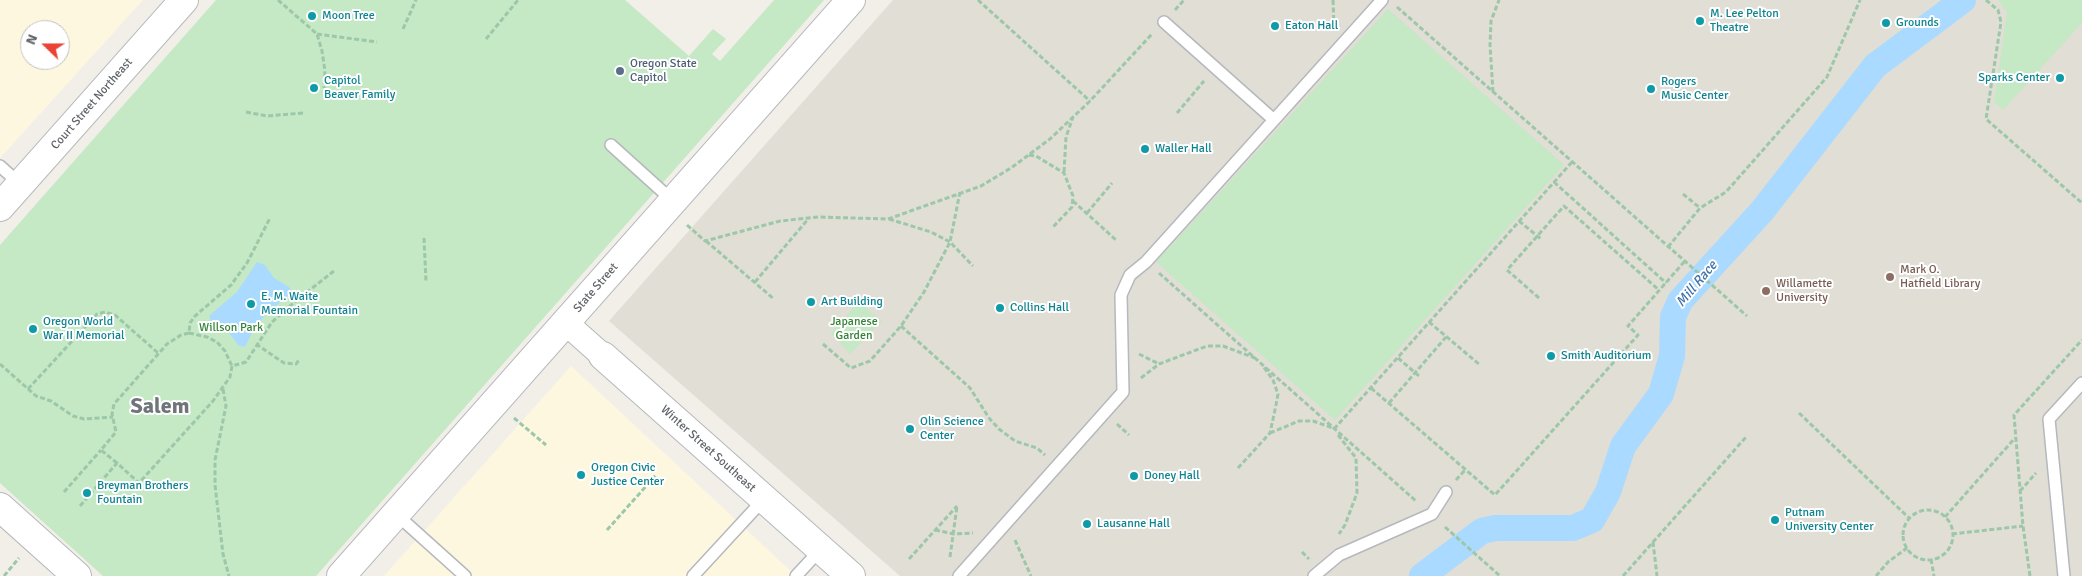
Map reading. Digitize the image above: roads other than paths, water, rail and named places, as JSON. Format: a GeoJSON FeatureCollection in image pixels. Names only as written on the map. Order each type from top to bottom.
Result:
{"type":"FeatureCollection","features":[{"type":"Feature","properties":{"kind":"main road","name":"Court Street Northeast"},"geometry":{"type":"LineString","coordinates":[[0,208],[184,0]]}},
{"type":"Feature","properties":{"kind":"main road","name":"State Street"},"geometry":{"type":"LineString","coordinates":[[341,576],[851,0]]}},
{"type":"Feature","properties":{"kind":"main road","name":"Winter Street Southeast"},"geometry":{"type":"LineString","coordinates":[[603,356],[851,576]]}},
{"type":"Feature","properties":{"kind":"main road"},"geometry":{"type":"LineString","coordinates":[[0,507],[78,576]]}},
{"type":"Feature","properties":{"kind":"street","name":"Winter Street Southeast"},"geometry":{"type":"LineString","coordinates":[[566,323],[603,356]]}},
{"type":"Feature","properties":{"kind":"lane"},"geometry":{"type":"LineString","coordinates":[[959,576],[1123,392],[1121,295],[1130,275],[1146,262],[1382,0]]}},
{"type":"Feature","properties":{"kind":"lane"},"geometry":{"type":"LineString","coordinates":[[1164,22],[1274,120]]}},
{"type":"Feature","properties":{"kind":"lane"},"geometry":{"type":"LineString","coordinates":[[611,145],[670,205]]}},
{"type":"Feature","properties":{"kind":"lane"},"geometry":{"type":"LineString","coordinates":[[0,166],[20,184]]}},
{"type":"Feature","properties":{"kind":"lane"},"geometry":{"type":"LineString","coordinates":[[2064,576],[2049,419],[2082,383]]}},
{"type":"Feature","properties":{"kind":"lane"},"geometry":{"type":"LineString","coordinates":[[1314,576],[1339,555],[1432,514],[1446,492]]}},
{"type":"Feature","properties":{"kind":"lane"},"geometry":{"type":"LineString","coordinates":[[693,576],[764,499]]}},
{"type":"Feature","properties":{"kind":"lane"},"geometry":{"type":"LineString","coordinates":[[396,514],[465,576]]}},
{"type":"Feature","properties":{"kind":"lane"},"geometry":{"type":"LineString","coordinates":[[796,576],[821,549]]}},
{"type":"Feature","properties":{"kind":"water","name":"E. M. Waite Memorial Fountain"},"geometry":{"type":"Polygon","coordinates":[[[257,262],[265,265],[274,278],[289,287],[292,292],[264,316],[253,331],[245,347],[238,345],[227,330],[212,323],[209,316],[237,292],[257,262]]]}},
{"type":"Feature","properties":{"kind":"waterway","name":"Mill Race"},"geometry":{"type":"LineString","coordinates":[[1422,576],[1482,531],[1495,528],[1573,528],[1592,520],[1608,492],[1623,446],[1661,394],[1672,356],[1673,317],[1680,301],[1762,211],[1875,66],[1963,0]]}},
{"type":"Feature","properties":{"kind":"place","name":"Moon Tree"},"geometry":{"type":"Point","coordinates":[312,16]}},
{"type":"Feature","properties":{"kind":"place","name":"M. Lee Pelton Theatre"},"geometry":{"type":"Point","coordinates":[1700,21]}},
{"type":"Feature","properties":{"kind":"place","name":"Grounds"},"geometry":{"type":"Point","coordinates":[1886,23]}},
{"type":"Feature","properties":{"kind":"place","name":"Eaton Hall"},"geometry":{"type":"Point","coordinates":[1275,26]}},
{"type":"Feature","properties":{"kind":"place","name":"Oregon State Capitol"},"geometry":{"type":"Point","coordinates":[620,71]}},
{"type":"Feature","properties":{"kind":"place","name":"Sparks Center"},"geometry":{"type":"Point","coordinates":[2060,78]}},
{"type":"Feature","properties":{"kind":"place","name":"Capitol Beaver Family"},"geometry":{"type":"Point","coordinates":[314,88]}},
{"type":"Feature","properties":{"kind":"place","name":"Rogers Music Center"},"geometry":{"type":"Point","coordinates":[1651,89]}},
{"type":"Feature","properties":{"kind":"place","name":"Waller Hall"},"geometry":{"type":"Point","coordinates":[1145,149]}},
{"type":"Feature","properties":{"kind":"place","name":"Mark O. Hatfield Library"},"geometry":{"type":"Point","coordinates":[1890,277]}},
{"type":"Feature","properties":{"kind":"place","name":"Willamette University"},"geometry":{"type":"Point","coordinates":[1766,291]}},
{"type":"Feature","properties":{"kind":"place","name":"Art Building"},"geometry":{"type":"Point","coordinates":[811,302]}},
{"type":"Feature","properties":{"kind":"place","name":"E. M. Waite Memorial Fountain"},"geometry":{"type":"Point","coordinates":[251,304]}},
{"type":"Feature","properties":{"kind":"place","name":"Collins Hall"},"geometry":{"type":"Point","coordinates":[1000,308]}},
{"type":"Feature","properties":{"kind":"place","name":"Oregon World War II Memorial"},"geometry":{"type":"Point","coordinates":[33,329]}},
{"type":"Feature","properties":{"kind":"place","name":"Smith Auditorium"},"geometry":{"type":"Point","coordinates":[1551,356]}},
{"type":"Feature","properties":{"kind":"place","name":"Olin Science Center"},"geometry":{"type":"Point","coordinates":[910,429]}},
{"type":"Feature","properties":{"kind":"place","name":"Oregon Civic Justice Center"},"geometry":{"type":"Point","coordinates":[581,475]}},
{"type":"Feature","properties":{"kind":"place","name":"Doney Hall"},"geometry":{"type":"Point","coordinates":[1134,476]}},
{"type":"Feature","properties":{"kind":"place","name":"Breyman Brothers Fountain"},"geometry":{"type":"Point","coordinates":[87,493]}},
{"type":"Feature","properties":{"kind":"place","name":"Putnam University Center"},"geometry":{"type":"Point","coordinates":[1775,520]}},
{"type":"Feature","properties":{"kind":"place","name":"Lausanne Hall"},"geometry":{"type":"Point","coordinates":[1087,524]}},
{"type":"Feature","properties":{"kind":"district","name":"Salem"},"geometry":{"type":"Point","coordinates":[160,407]}},
{"type":"Feature","properties":{"kind":"park label","name":"Willson Park"},"geometry":{"type":"Point","coordinates":[231,328]}},
{"type":"Feature","properties":{"kind":"park label","name":"Japanese Garden"},"geometry":{"type":"Point","coordinates":[854,329]}}]}
